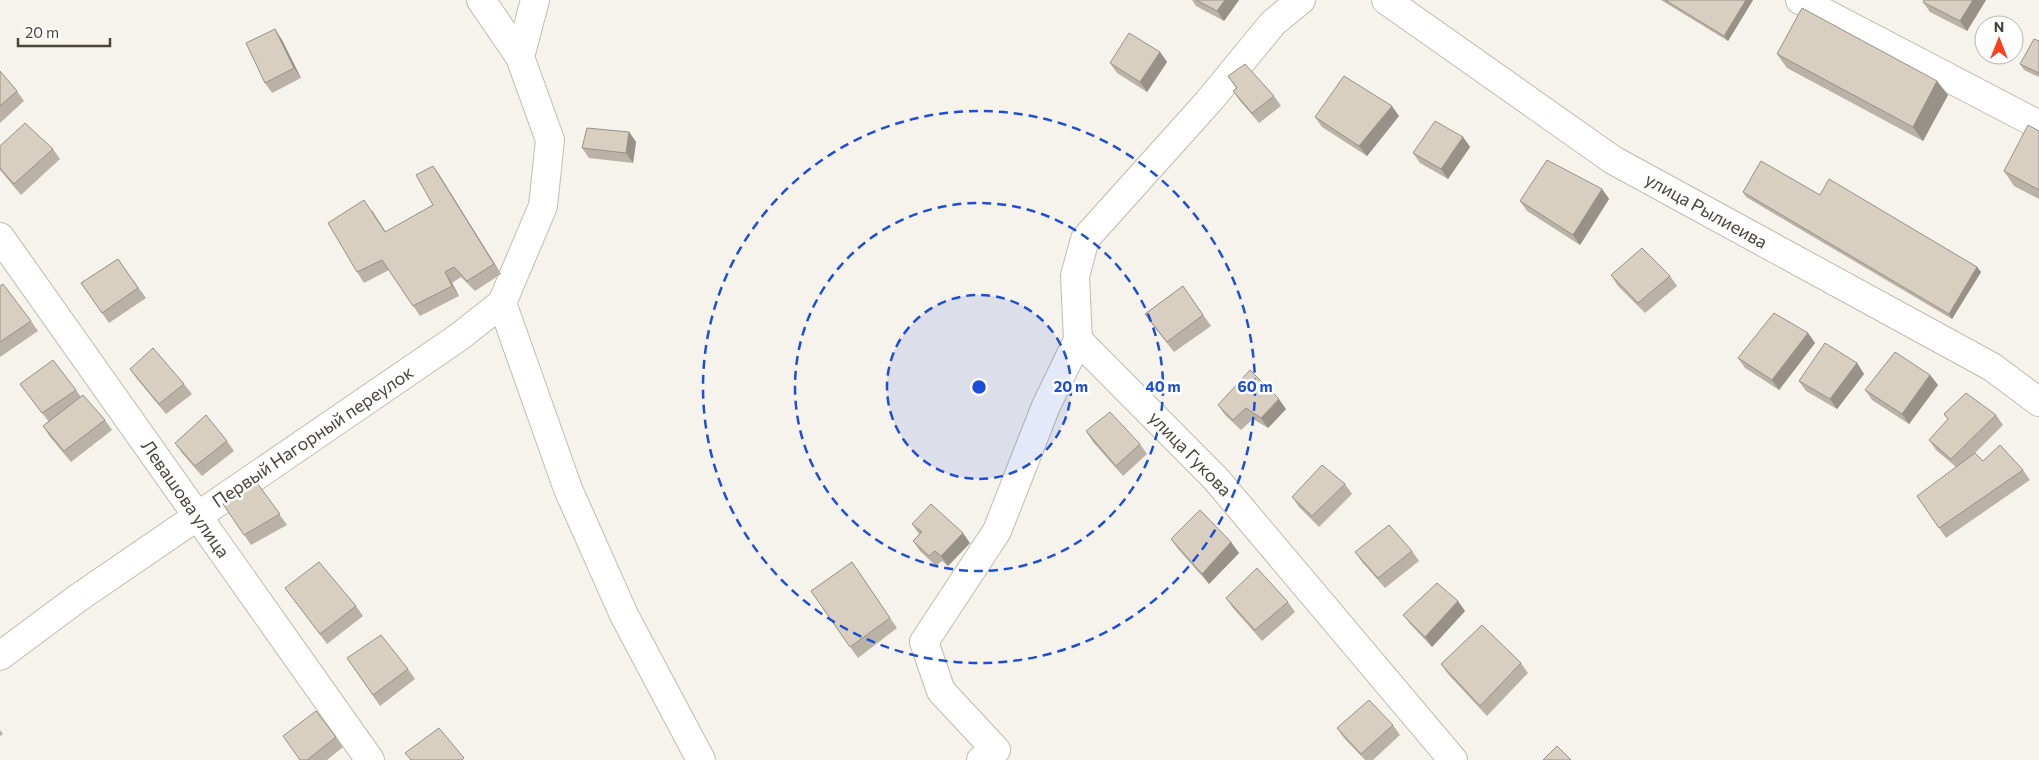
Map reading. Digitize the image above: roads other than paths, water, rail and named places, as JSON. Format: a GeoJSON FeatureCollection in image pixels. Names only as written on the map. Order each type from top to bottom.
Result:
{"type":"FeatureCollection","features":[{"type":"Feature","properties":{"kind":"street"},"geometry":{"type":"LineString","coordinates":[[482,0],[520,57],[550,140],[543,206],[502,303],[568,489],[624,615],[701,760]]}},
{"type":"Feature","properties":{"kind":"street"},"geometry":{"type":"LineString","coordinates":[[520,57],[535,0]]}},
{"type":"Feature","properties":{"kind":"street"},"geometry":{"type":"LineString","coordinates":[[995,757],[941,691],[924,642],[997,531],[1046,406],[1078,340],[1075,276],[1085,238],[1209,102],[1273,23],[1301,0]]}},
{"type":"Feature","properties":{"kind":"street","name":"улица Рылиеива"},"geometry":{"type":"LineString","coordinates":[[1386,0],[1613,160],[1992,367],[2039,402]]}},
{"type":"Feature","properties":{"kind":"street"},"geometry":{"type":"LineString","coordinates":[[1800,0],[2039,125]]}},
{"type":"Feature","properties":{"kind":"street","name":"Левашова улица"},"geometry":{"type":"LineString","coordinates":[[0,237],[370,760]]}},
{"type":"Feature","properties":{"kind":"street","name":"Первый Нагорный переулок"},"geometry":{"type":"LineString","coordinates":[[0,656],[78,598],[459,337],[502,303]]}},
{"type":"Feature","properties":{"kind":"street","name":"улица Гукова"},"geometry":{"type":"LineString","coordinates":[[1078,340],[1216,478],[1453,760]]}}]}
